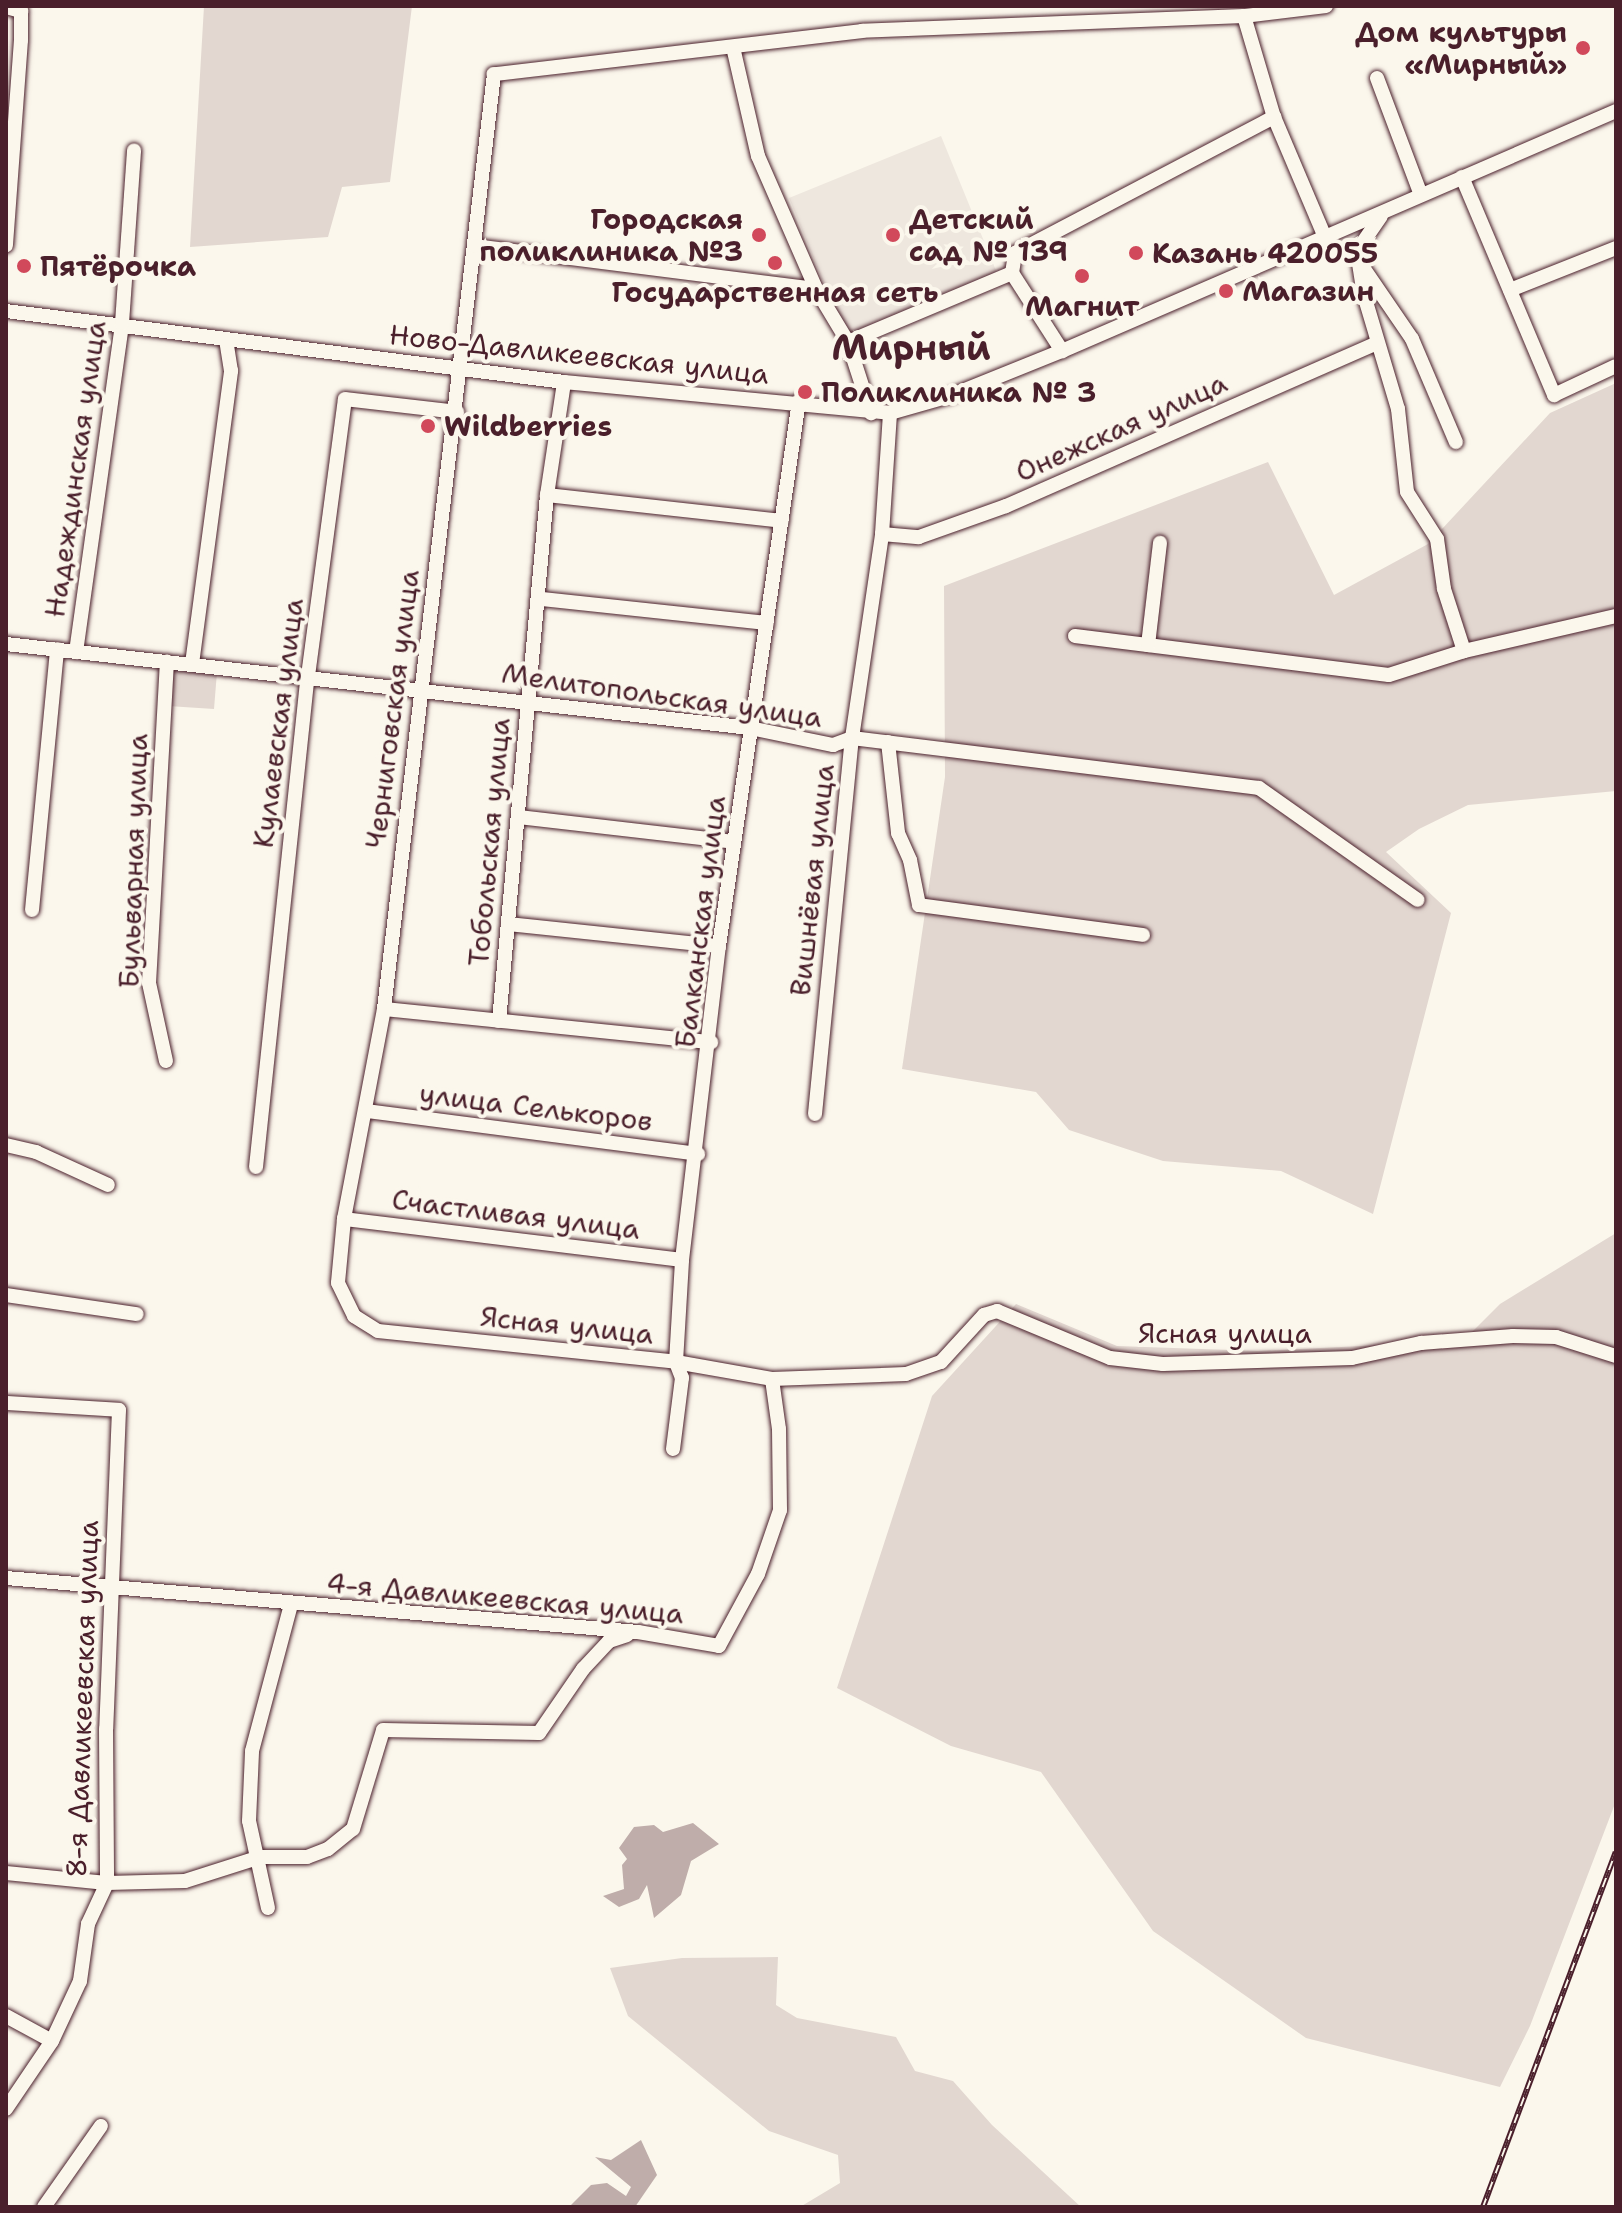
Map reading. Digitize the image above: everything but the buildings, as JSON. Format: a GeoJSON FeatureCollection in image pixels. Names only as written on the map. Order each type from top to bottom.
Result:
{"type":"FeatureCollection","features":[{"type":"Feature","properties":{"kind":"street"},"geometry":{"type":"LineString","coordinates":[[871,413],[848,342],[816,289],[758,156],[733,47],[862,31],[1244,16],[1326,6]]}},
{"type":"Feature","properties":{"kind":"street"},"geometry":{"type":"LineString","coordinates":[[6,245],[13,9]]}},
{"type":"Feature","properties":{"kind":"street"},"geometry":{"type":"LineString","coordinates":[[1244,16],[1274,117],[1330,234],[1359,257],[1412,339],[1456,442]]}},
{"type":"Feature","properties":{"kind":"street","name":"Черниговская улица"},"geometry":{"type":"LineString","coordinates":[[378,1331],[354,1316],[338,1283],[344,1219],[384,1009],[418,689],[457,412],[494,74],[733,47]]}},
{"type":"Feature","properties":{"kind":"street"},"geometry":{"type":"LineString","coordinates":[[1377,78],[1421,195]]}},
{"type":"Feature","properties":{"kind":"street","name":"Ново-Давликеевская улица"},"geometry":{"type":"LineString","coordinates":[[6,311],[122,323],[226,341],[564,382],[799,401],[871,413],[890,413],[950,396],[1062,351],[1616,111]]}},
{"type":"Feature","properties":{"kind":"street"},"geometry":{"type":"LineString","coordinates":[[1062,351],[1012,273],[1015,253],[1274,117]]}},
{"type":"Feature","properties":{"kind":"street","name":"Надеждинская улица"},"geometry":{"type":"LineString","coordinates":[[76,652],[122,323],[134,150]]}},
{"type":"Feature","properties":{"kind":"street"},"geometry":{"type":"LineString","coordinates":[[1462,177],[1554,395],[1616,366]]}},
{"type":"Feature","properties":{"kind":"street"},"geometry":{"type":"LineString","coordinates":[[1387,210],[1369,228],[1359,257],[1375,344],[1398,409],[1407,492],[1437,539],[1444,589],[1464,651]]}},
{"type":"Feature","properties":{"kind":"street"},"geometry":{"type":"LineString","coordinates":[[475,246],[816,289]]}},
{"type":"Feature","properties":{"kind":"street"},"geometry":{"type":"LineString","coordinates":[[1510,290],[1616,248]]}},
{"type":"Feature","properties":{"kind":"street"},"geometry":{"type":"LineString","coordinates":[[848,342],[1012,273]]}},
{"type":"Feature","properties":{"kind":"street"},"geometry":{"type":"LineString","coordinates":[[192,664],[231,371],[226,341]]}},
{"type":"Feature","properties":{"kind":"street","name":"Онежская улица"},"geometry":{"type":"LineString","coordinates":[[882,534],[919,537],[1006,506],[1375,344]]}},
{"type":"Feature","properties":{"kind":"street","name":"Тобольская улица"},"geometry":{"type":"LineString","coordinates":[[499,1021],[528,703],[542,599],[547,495],[564,382]]}},
{"type":"Feature","properties":{"kind":"street","name":"Кулаевская улица"},"geometry":{"type":"LineString","coordinates":[[256,1167],[308,676],[345,399],[457,412]]}},
{"type":"Feature","properties":{"kind":"street","name":"Балканская улица"},"geometry":{"type":"LineString","coordinates":[[673,1449],[682,1378],[676,1362],[682,1260],[698,1154],[719,946],[799,401]]}},
{"type":"Feature","properties":{"kind":"street","name":"Вишнёвая улица"},"geometry":{"type":"LineString","coordinates":[[815,1114],[852,738],[882,534],[890,413]]}},
{"type":"Feature","properties":{"kind":"street"},"geometry":{"type":"LineString","coordinates":[[547,495],[782,521]]}},
{"type":"Feature","properties":{"kind":"street"},"geometry":{"type":"LineString","coordinates":[[1148,645],[1160,543]]}},
{"type":"Feature","properties":{"kind":"street"},"geometry":{"type":"LineString","coordinates":[[542,599],[767,623]]}},
{"type":"Feature","properties":{"kind":"street"},"geometry":{"type":"LineString","coordinates":[[1075,636],[1389,675],[1464,651],[1616,616]]}},
{"type":"Feature","properties":{"kind":"street","name":"Мелитопольская улица"},"geometry":{"type":"LineString","coordinates":[[6,644],[750,728],[833,745],[852,738],[1259,788],[1418,900]]}},
{"type":"Feature","properties":{"kind":"street","name":"Надеждинская улица"},"geometry":{"type":"LineString","coordinates":[[32,910],[57,649]]}},
{"type":"Feature","properties":{"kind":"street","name":"Бульварная улица"},"geometry":{"type":"LineString","coordinates":[[166,1061],[149,983],[167,662]]}},
{"type":"Feature","properties":{"kind":"street"},"geometry":{"type":"LineString","coordinates":[[888,742],[896,824],[919,905],[1143,935]]}},
{"type":"Feature","properties":{"kind":"street"},"geometry":{"type":"LineString","coordinates":[[519,817],[734,842]]}},
{"type":"Feature","properties":{"kind":"street"},"geometry":{"type":"LineString","coordinates":[[508,924],[719,946]]}},
{"type":"Feature","properties":{"kind":"street"},"geometry":{"type":"LineString","coordinates":[[384,1009],[711,1042]]}},
{"type":"Feature","properties":{"kind":"street","name":"улица Селькоров"},"geometry":{"type":"LineString","coordinates":[[367,1111],[698,1154]]}},
{"type":"Feature","properties":{"kind":"street"},"geometry":{"type":"LineString","coordinates":[[6,1145],[36,1152],[108,1185]]}},
{"type":"Feature","properties":{"kind":"street","name":"Счастливая улица"},"geometry":{"type":"LineString","coordinates":[[344,1219],[682,1260]]}},
{"type":"Feature","properties":{"kind":"street"},"geometry":{"type":"LineString","coordinates":[[6,1295],[137,1314]]}},
{"type":"Feature","properties":{"kind":"street","name":"Ясная улица"},"geometry":{"type":"LineString","coordinates":[[378,1331],[676,1362],[772,1379],[906,1374],[941,1362],[984,1315],[997,1311],[1110,1358],[1163,1364],[1352,1358],[1421,1343],[1513,1336],[1577,1343],[1616,1356]]}},
{"type":"Feature","properties":{"kind":"street","name":"4-я Давликеевская улица"},"geometry":{"type":"LineString","coordinates":[[6,1578],[638,1632],[719,1646],[758,1574],[780,1510],[779,1429],[772,1379]]}},
{"type":"Feature","properties":{"kind":"street","name":"8-я Давликеевская улица"},"geometry":{"type":"LineString","coordinates":[[6,1403],[119,1410],[110,1588],[107,1883],[88,1924],[80,1981],[52,2041],[6,2109]]}},
{"type":"Feature","properties":{"kind":"street"},"geometry":{"type":"LineString","coordinates":[[268,1908],[260,1857],[249,1821],[252,1751],[291,1604]]}},
{"type":"Feature","properties":{"kind":"street"},"geometry":{"type":"LineString","coordinates":[[6,1873],[107,1883],[185,1881],[260,1857],[307,1857],[346,1838],[366,1794],[383,1730],[539,1733],[609,1641],[638,1632]]}},
{"type":"Feature","properties":{"kind":"street"},"geometry":{"type":"LineString","coordinates":[[6,2016],[52,2041]]}},
{"type":"Feature","properties":{"kind":"street"},"geometry":{"type":"LineString","coordinates":[[44,2207],[101,2126]]}},
{"type":"Feature","properties":{"kind":"shaded area"},"geometry":{"type":"Polygon","coordinates":[[[204,6],[412,6],[390,182],[342,187],[328,237],[190,247],[204,6]]]}},
{"type":"Feature","properties":{"kind":"shaded area","name":"Детский сад № 139"},"geometry":{"type":"Polygon","coordinates":[[[941,136],[997,273],[845,335],[789,198],[941,136]]]}},
{"type":"Feature","properties":{"kind":"shaded area"},"geometry":{"type":"Polygon","coordinates":[[[1616,383],[1616,791],[1468,805],[1419,829],[1386,852],[1451,913],[1373,1214],[1281,1171],[1163,1161],[1069,1130],[1036,1092],[902,1069],[945,777],[944,586],[1268,462],[1334,595],[1428,544],[1550,413],[1616,383]]]}},
{"type":"Feature","properties":{"kind":"shaded area"},"geometry":{"type":"Polygon","coordinates":[[[171,668],[217,672],[214,709],[168,706],[171,668]]]}},
{"type":"Feature","properties":{"kind":"shaded area"},"geometry":{"type":"Polygon","coordinates":[[[1616,1233],[1616,1801],[1530,2026],[1500,2087],[1306,2038],[1153,1931],[1041,1772],[951,1746],[837,1688],[932,1396],[1016,1304],[1117,1346],[1258,1351],[1463,1341],[1500,1304],[1616,1233]]]}},
{"type":"Feature","properties":{"kind":"shaded area"},"geometry":{"type":"Polygon","coordinates":[[[693,1823],[719,1844],[691,1861],[681,1895],[654,1918],[647,1885],[639,1899],[619,1907],[603,1896],[624,1889],[622,1865],[627,1859],[619,1848],[634,1827],[654,1825],[663,1832],[693,1823]]]}},
{"type":"Feature","properties":{"kind":"shaded area"},"geometry":{"type":"Polygon","coordinates":[[[778,1957],[776,2005],[797,2018],[896,2037],[915,2071],[953,2081],[992,2125],[1081,2207],[800,2207],[840,2183],[838,2155],[769,2131],[628,2016],[610,1968],[682,1958],[778,1957]]]}},
{"type":"Feature","properties":{"kind":"shaded area"},"geometry":{"type":"Polygon","coordinates":[[[641,2140],[657,2175],[635,2207],[569,2207],[591,2185],[607,2183],[626,2196],[631,2187],[595,2157],[611,2160],[641,2140]]]}},
{"type":"Feature","properties":{"kind":"railway"},"geometry":{"type":"LineString","coordinates":[[1483,2207],[1616,1852]]}},
{"type":"Feature","properties":{"kind":"place","name":"Дом культуры «Мирный»"},"geometry":{"type":"Point","coordinates":[1583,48]}},
{"type":"Feature","properties":{"kind":"place","name":"Городская поликлиника №3"},"geometry":{"type":"Point","coordinates":[759,235]}},
{"type":"Feature","properties":{"kind":"place","name":"Детский сад № 139"},"geometry":{"type":"Point","coordinates":[893,235]}},
{"type":"Feature","properties":{"kind":"place","name":"Казань 420055"},"geometry":{"type":"Point","coordinates":[1136,253]}},
{"type":"Feature","properties":{"kind":"place","name":"Государственная сеть"},"geometry":{"type":"Point","coordinates":[775,263]}},
{"type":"Feature","properties":{"kind":"place","name":"Пятёрочка"},"geometry":{"type":"Point","coordinates":[24,266]}},
{"type":"Feature","properties":{"kind":"place","name":"Магнит"},"geometry":{"type":"Point","coordinates":[1082,276]}},
{"type":"Feature","properties":{"kind":"place","name":"Магазин"},"geometry":{"type":"Point","coordinates":[1226,291]}},
{"type":"Feature","properties":{"kind":"place","name":"Поликлиника № 3"},"geometry":{"type":"Point","coordinates":[805,392]}},
{"type":"Feature","properties":{"kind":"place","name":"Wildberries"},"geometry":{"type":"Point","coordinates":[428,426]}},
{"type":"Feature","properties":{"kind":"district","name":"Мирный"},"geometry":{"type":"Point","coordinates":[911,348]}}]}
